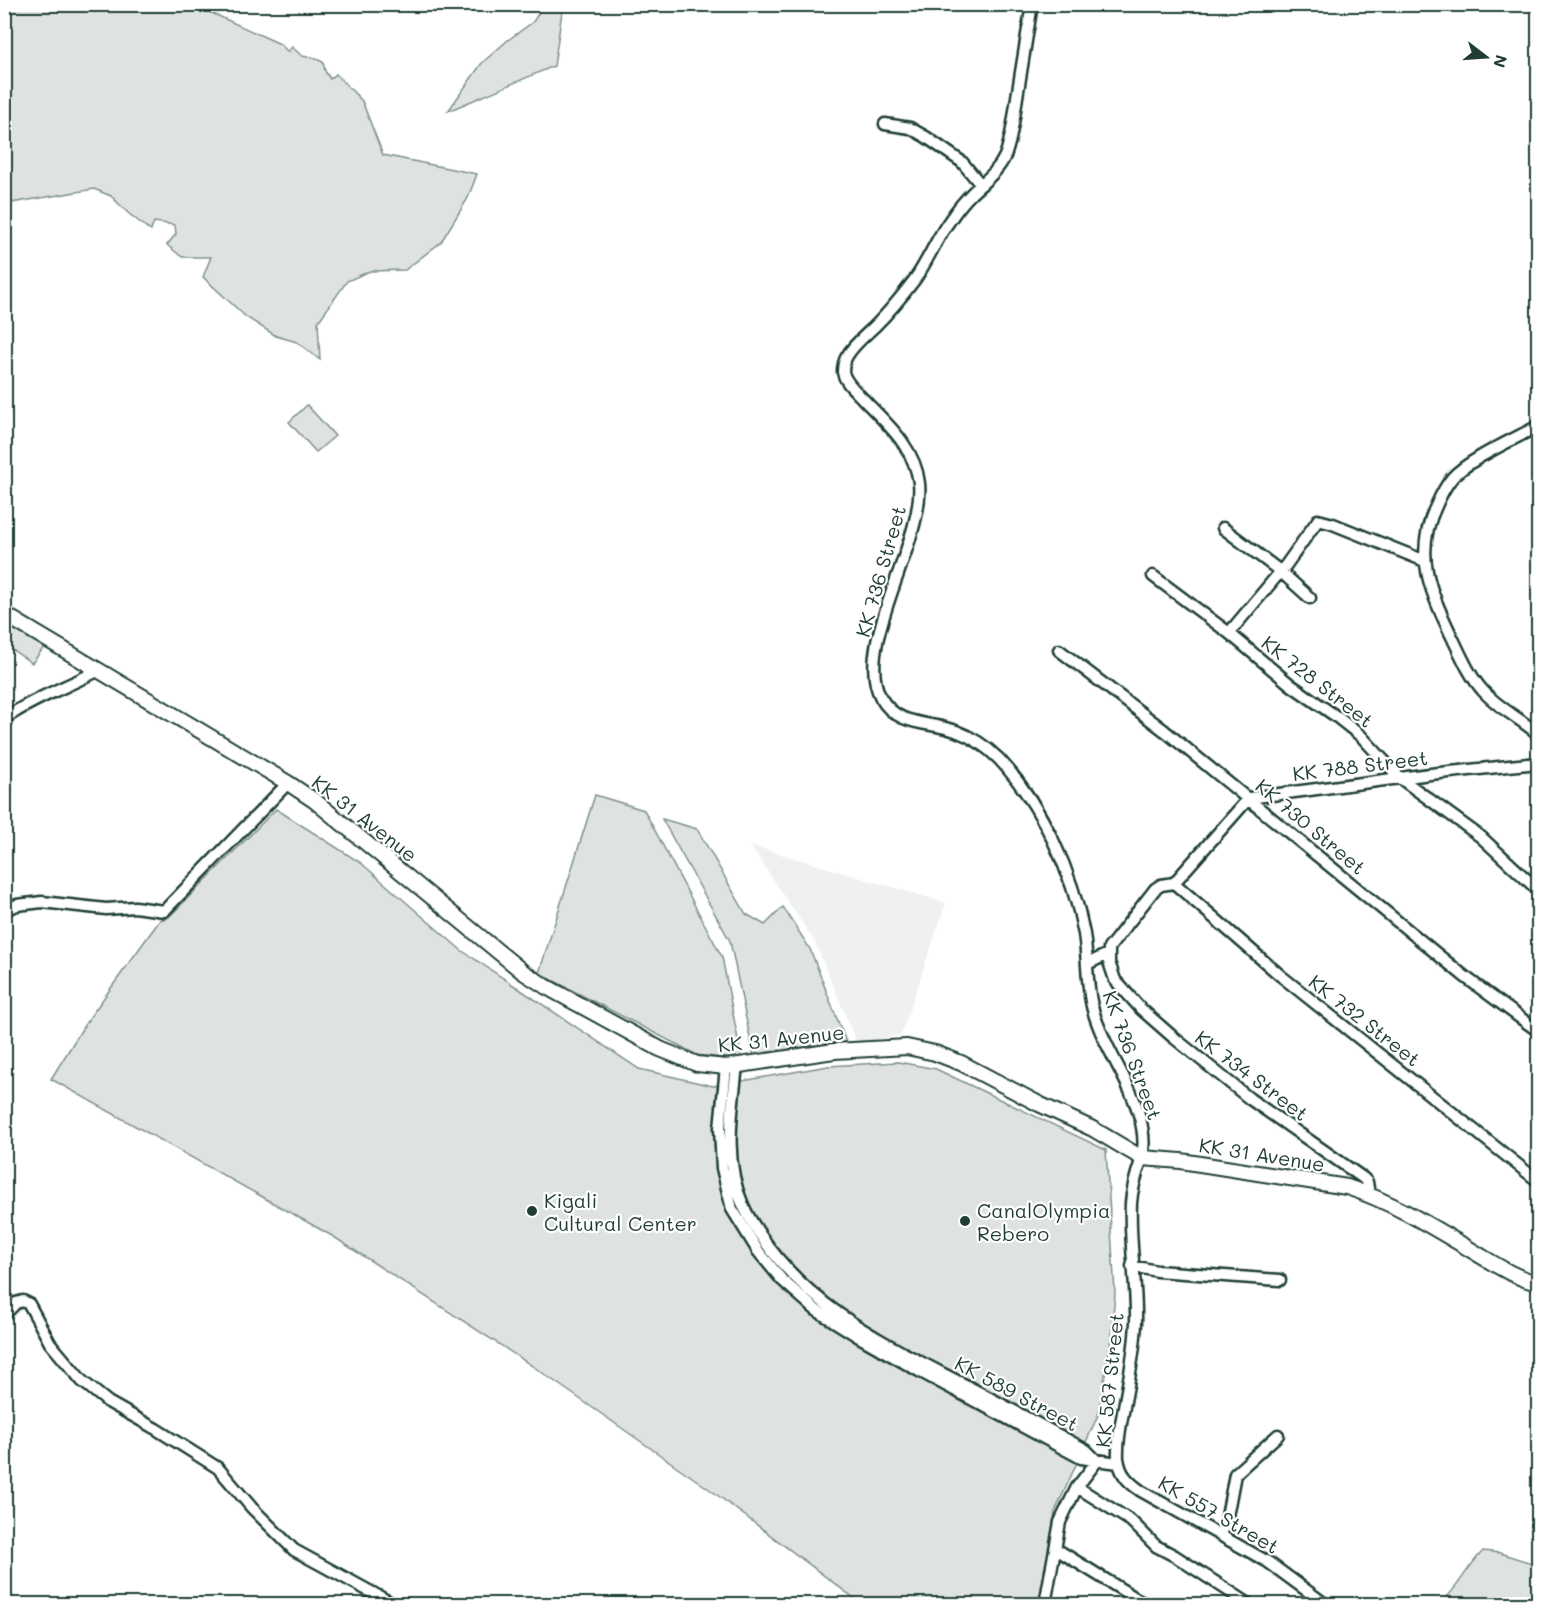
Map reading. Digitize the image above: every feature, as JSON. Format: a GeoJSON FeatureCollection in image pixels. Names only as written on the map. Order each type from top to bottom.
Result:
{"type":"FeatureCollection","features":[{"type":"Feature","properties":{"kind":"main road","name":"KK 31 Avenue"},"geometry":{"type":"LineString","coordinates":[[4,614],[288,783],[350,830],[523,972],[544,986],[660,1049],[697,1064],[732,1066],[834,1051],[876,1048],[907,1047],[935,1053],[961,1063],[1093,1129],[1142,1158],[1181,1161],[1347,1187],[1369,1194],[1407,1213],[1504,1270],[1539,1283]]}},
{"type":"Feature","properties":{"kind":"street","name":"KK 736 Street"},"geometry":{"type":"LineString","coordinates":[[1032,4],[1007,150],[1002,163],[967,197],[938,236],[913,282],[883,318],[848,354],[843,370],[847,382],[900,438],[914,463],[919,481],[915,518],[877,644],[874,672],[876,685],[890,711],[914,723],[941,726],[973,739],[998,758],[1028,798],[1067,874],[1078,907],[1093,1010],[1132,1092],[1144,1129],[1142,1158]]}},
{"type":"Feature","properties":{"kind":"street"},"geometry":{"type":"LineString","coordinates":[[885,124],[910,128],[926,137],[963,162],[981,184]]}},
{"type":"Feature","properties":{"kind":"street"},"geometry":{"type":"LineString","coordinates":[[1539,426],[1463,468],[1451,480],[1439,499],[1426,533],[1424,546],[1429,580],[1461,656],[1483,691],[1500,707],[1539,734]]}},
{"type":"Feature","properties":{"kind":"street"},"geometry":{"type":"LineString","coordinates":[[1229,633],[1318,520],[1425,561]]}},
{"type":"Feature","properties":{"kind":"street"},"geometry":{"type":"LineString","coordinates":[[1224,528],[1280,571],[1310,598]]}},
{"type":"Feature","properties":{"kind":"street","name":"KK 728 Street"},"geometry":{"type":"LineString","coordinates":[[1153,576],[1229,633],[1272,670],[1361,736],[1400,778],[1481,837],[1539,890]]}},
{"type":"Feature","properties":{"kind":"street","name":"KK 730 Street"},"geometry":{"type":"LineString","coordinates":[[1059,650],[1249,798],[1464,976],[1539,1031]]}},
{"type":"Feature","properties":{"kind":"street"},"geometry":{"type":"LineString","coordinates":[[4,719],[40,697],[99,670]]}},
{"type":"Feature","properties":{"kind":"street","name":"KK 788 Street"},"geometry":{"type":"LineString","coordinates":[[1249,798],[1539,763]]}},
{"type":"Feature","properties":{"kind":"street"},"geometry":{"type":"LineString","coordinates":[[4,910],[17,905],[42,902],[106,909],[135,907],[164,911],[288,783]]}},
{"type":"Feature","properties":{"kind":"street"},"geometry":{"type":"LineString","coordinates":[[1087,964],[1108,954],[1116,937],[1149,895],[1161,885],[1174,883],[1249,798]]}},
{"type":"Feature","properties":{"kind":"street","name":"KK 732 Street"},"geometry":{"type":"LineString","coordinates":[[1174,883],[1281,976],[1539,1181]]}},
{"type":"Feature","properties":{"kind":"street","name":"KK 734 Street"},"geometry":{"type":"LineString","coordinates":[[1108,954],[1115,980],[1173,1037],[1250,1099],[1363,1178],[1367,1182],[1369,1194]]}},
{"type":"Feature","properties":{"kind":"street","name":"KK 589 Street"},"geometry":{"type":"LineString","coordinates":[[732,1066],[730,1145],[735,1182],[742,1205],[766,1244],[788,1272],[822,1303],[886,1343],[1086,1450],[1097,1461]]}},
{"type":"Feature","properties":{"kind":"street","name":"KK 587 Street"},"geometry":{"type":"LineString","coordinates":[[1119,1463],[1118,1439],[1132,1362],[1136,1322],[1131,1197],[1135,1174],[1142,1158]]}},
{"type":"Feature","properties":{"kind":"street"},"geometry":{"type":"LineString","coordinates":[[1132,1266],[1157,1271],[1280,1280]]}},
{"type":"Feature","properties":{"kind":"street"},"geometry":{"type":"LineString","coordinates":[[4,1315],[16,1303],[23,1301],[29,1304],[50,1343],[82,1381],[108,1402],[218,1468],[252,1508],[294,1550],[393,1605]]}},
{"type":"Feature","properties":{"kind":"street"},"geometry":{"type":"LineString","coordinates":[[1221,1535],[1226,1522],[1235,1474],[1278,1435]]}},
{"type":"Feature","properties":{"kind":"street"},"geometry":{"type":"LineString","coordinates":[[1097,1461],[1119,1463]]}},
{"type":"Feature","properties":{"kind":"street","name":"KK 587 Street"},"geometry":{"type":"LineString","coordinates":[[1045,1605],[1060,1522],[1077,1487],[1097,1461]]}},
{"type":"Feature","properties":{"kind":"street","name":"KK 557 Street"},"geometry":{"type":"LineString","coordinates":[[1119,1463],[1125,1479],[1141,1491],[1268,1562],[1321,1603]]}},
{"type":"Feature","properties":{"kind":"street"},"geometry":{"type":"LineString","coordinates":[[1077,1487],[1131,1521],[1156,1546],[1249,1605]]}},
{"type":"Feature","properties":{"kind":"street"},"geometry":{"type":"LineString","coordinates":[[1056,1549],[1145,1605]]}},
{"type":"Feature","properties":{"kind":"shaded area"},"geometry":{"type":"Polygon","coordinates":[[[192,4],[280,44],[288,52],[292,47],[302,56],[323,62],[330,79],[336,74],[362,101],[383,155],[477,174],[468,198],[441,242],[405,270],[370,271],[347,281],[318,322],[320,360],[297,342],[276,336],[246,317],[203,277],[211,257],[182,257],[167,245],[176,234],[175,225],[154,222],[151,231],[111,196],[94,189],[5,204],[5,116],[9,114],[8,62],[4,57],[5,5],[192,4]]]}},
{"type":"Feature","properties":{"kind":"shaded area"},"geometry":{"type":"Polygon","coordinates":[[[544,4],[563,5],[554,66],[448,111],[482,63],[533,22],[544,4]]]}},
{"type":"Feature","properties":{"kind":"shaded area"},"geometry":{"type":"Polygon","coordinates":[[[307,405],[335,436],[316,452],[289,422],[307,405]]]}},
{"type":"Feature","properties":{"kind":"shaded area"},"geometry":{"type":"Polygon","coordinates":[[[4,616],[49,641],[32,663],[5,645],[4,616]]]}},
{"type":"Feature","properties":{"kind":"shaded area"},"geometry":{"type":"Polygon","coordinates":[[[595,795],[644,810],[722,957],[742,1060],[697,1055],[539,973],[595,795]]]}},
{"type":"Feature","properties":{"kind":"shaded area"},"geometry":{"type":"Polygon","coordinates":[[[276,809],[361,863],[461,950],[639,1069],[713,1086],[828,1066],[898,1062],[936,1069],[1106,1150],[1115,1294],[1110,1347],[1098,1415],[1055,1512],[1041,1595],[1037,1604],[852,1604],[855,1599],[712,1491],[534,1367],[334,1237],[51,1079],[85,1024],[160,920],[169,917],[276,809]]]}},
{"type":"Feature","properties":{"kind":"shaded area"},"geometry":{"type":"Polygon","coordinates":[[[662,819],[697,829],[746,914],[765,925],[783,907],[810,949],[846,1042],[754,1057],[730,941],[662,819]]]}},
{"type":"Feature","properties":{"kind":"shaded area"},"geometry":{"type":"Polygon","coordinates":[[[750,845],[946,903],[901,1035],[857,1043],[815,942],[750,845]]]}},
{"type":"Feature","properties":{"kind":"shaded area"},"geometry":{"type":"Polygon","coordinates":[[[1483,1551],[1500,1553],[1538,1565],[1538,1604],[1440,1604],[1483,1551]]]}},
{"type":"Feature","properties":{"kind":"place","name":"Kigali Cultural Center"},"geometry":{"type":"Point","coordinates":[532,1211]}},
{"type":"Feature","properties":{"kind":"place","name":"CanalOlympia Rebero"},"geometry":{"type":"Point","coordinates":[965,1221]}}]}
